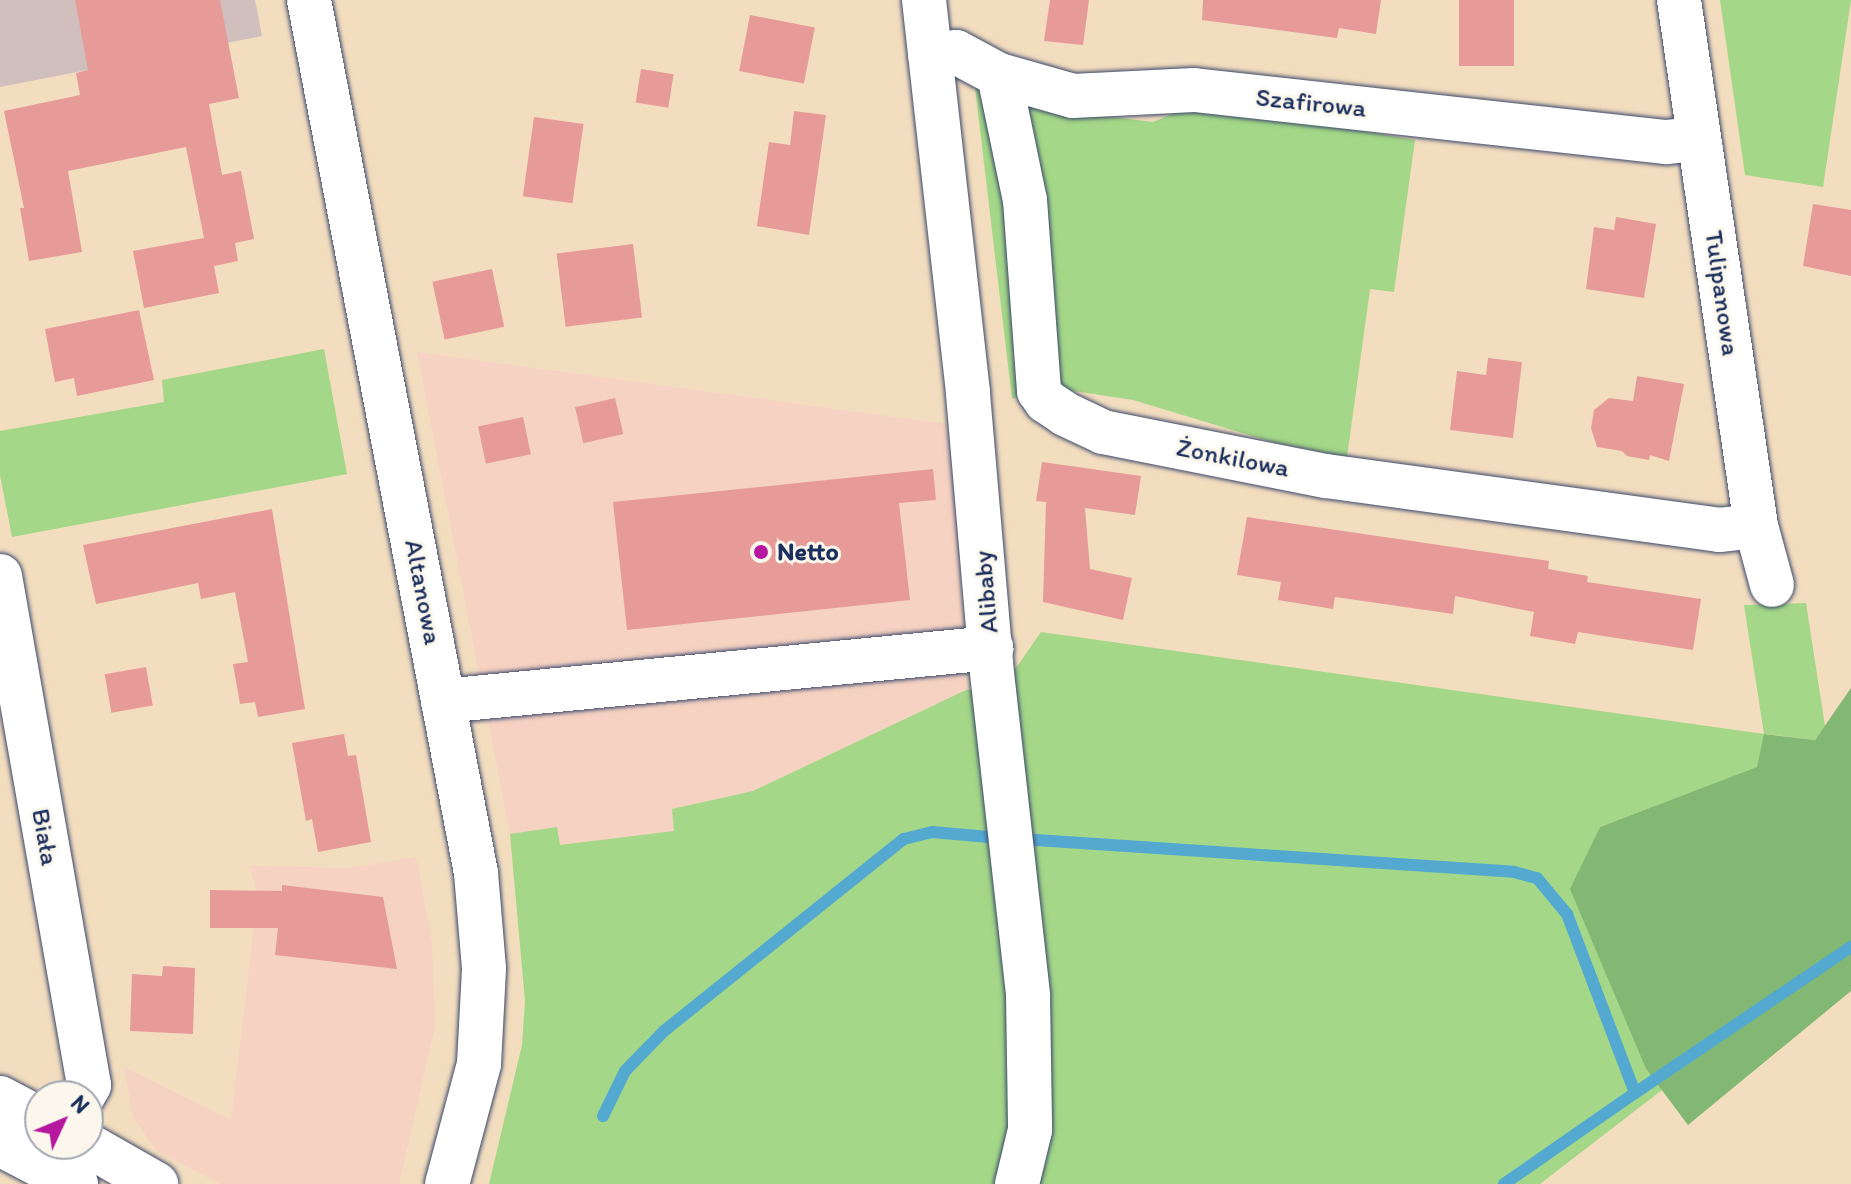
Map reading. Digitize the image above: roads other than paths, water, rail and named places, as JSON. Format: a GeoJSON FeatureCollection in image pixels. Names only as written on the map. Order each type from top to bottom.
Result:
{"type":"FeatureCollection","features":[{"type":"Feature","properties":{"kind":"street","name":"Altanowa"},"geometry":{"type":"LineString","coordinates":[[309,0],[476,873],[484,969],[479,1064],[447,1184]]}},
{"type":"Feature","properties":{"kind":"street","name":"Alibaby"},"geometry":{"type":"LineString","coordinates":[[924,0],[968,394],[1028,996],[1030,1130],[1017,1184]]}},
{"type":"Feature","properties":{"kind":"street","name":"Tulipanowa"},"geometry":{"type":"LineString","coordinates":[[1679,0],[1756,526],[1772,585]]}},
{"type":"Feature","properties":{"kind":"street","name":"Szafirowa"},"geometry":{"type":"LineString","coordinates":[[930,54],[956,52],[999,75],[1073,96],[1194,90],[1666,142],[1699,139]]}},
{"type":"Feature","properties":{"kind":"street","name":"Żonkilowa"},"geometry":{"type":"LineString","coordinates":[[999,75],[1025,200],[1039,391],[1046,401],[1065,414],[1103,432],[1326,476],[1719,530],[1756,526]]}},
{"type":"Feature","properties":{"kind":"street","name":"Biała"},"geometry":{"type":"LineString","coordinates":[[0,576],[88,1080]]}},
{"type":"Feature","properties":{"kind":"street"},"geometry":{"type":"LineString","coordinates":[[443,701],[991,648]]}},
{"type":"Feature","properties":{"kind":"street"},"geometry":{"type":"LineString","coordinates":[[0,1098],[24,1111]]}},
{"type":"Feature","properties":{"kind":"street"},"geometry":{"type":"LineString","coordinates":[[0,1144],[76,1184]]}},
{"type":"Feature","properties":{"kind":"street"},"geometry":{"type":"LineString","coordinates":[[104,1154],[156,1184]]}},
{"type":"Feature","properties":{"kind":"waterway"},"geometry":{"type":"LineString","coordinates":[[603,1116],[625,1071],[664,1031],[904,839],[932,832],[989,837]]}},
{"type":"Feature","properties":{"kind":"waterway"},"geometry":{"type":"LineString","coordinates":[[1021,839],[1514,872],[1537,878],[1567,914],[1635,1093],[1851,947]]}},
{"type":"Feature","properties":{"kind":"waterway"},"geometry":{"type":"LineString","coordinates":[[1504,1184],[1635,1093]]}},
{"type":"Feature","properties":{"kind":"place","name":"Netto"},"geometry":{"type":"Point","coordinates":[761,552]}}]}
